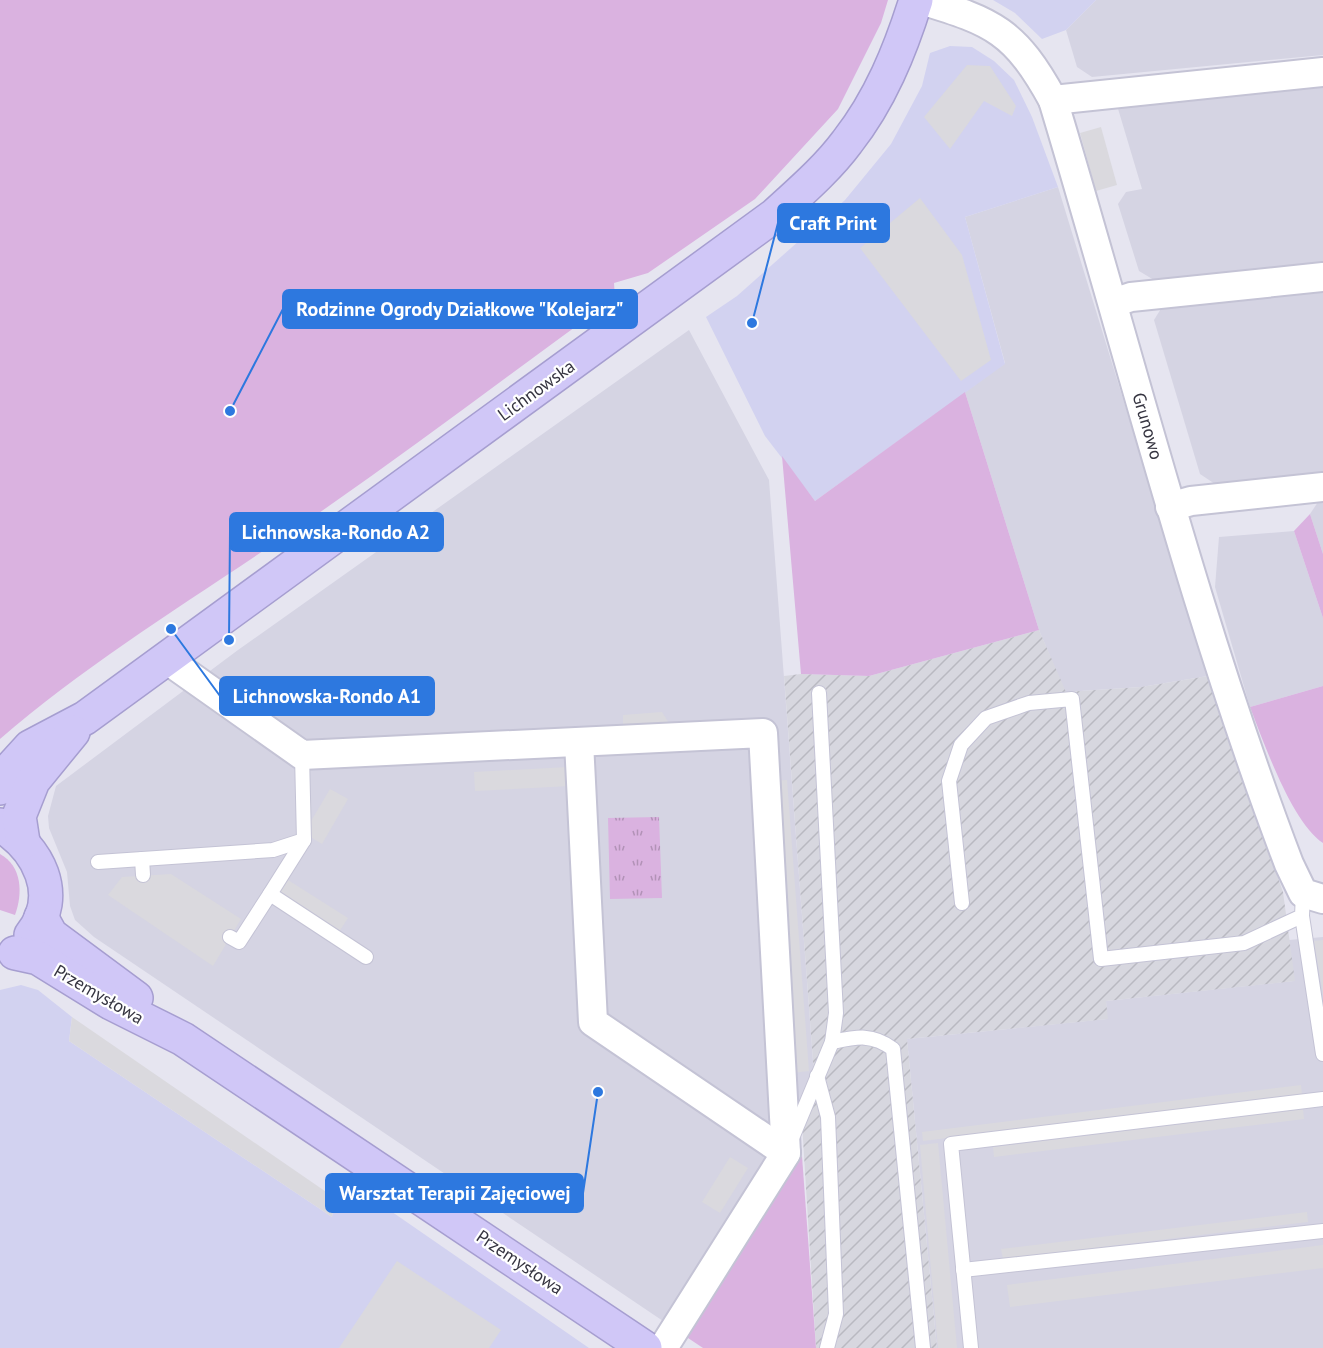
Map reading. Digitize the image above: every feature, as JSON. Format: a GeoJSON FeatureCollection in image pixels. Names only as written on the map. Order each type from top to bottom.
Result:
{"type":"FeatureCollection","features":[{"type":"Feature","properties":{"kind":"street","name":"Lichnowska"},"geometry":{"type":"LineString","coordinates":[[0,788],[11,768],[30,747],[86,718],[775,215],[819,174],[860,124],[893,64],[916,0]]}},
{"type":"Feature","properties":{"kind":"street","name":"Grunowo"},"geometry":{"type":"LineString","coordinates":[[921,0],[978,18],[1004,33],[1026,56],[1053,100],[1170,507],[1276,829],[1309,903]]}},
{"type":"Feature","properties":{"kind":"street"},"geometry":{"type":"LineString","coordinates":[[1053,100],[1323,72]]}},
{"type":"Feature","properties":{"kind":"street"},"geometry":{"type":"LineString","coordinates":[[1113,303],[1139,296],[1323,277]]}},
{"type":"Feature","properties":{"kind":"street"},"geometry":{"type":"LineString","coordinates":[[1170,507],[1191,501],[1323,487]]}},
{"type":"Feature","properties":{"kind":"street"},"geometry":{"type":"LineString","coordinates":[[166,659],[302,755],[763,733],[786,1154],[663,1348]]}},
{"type":"Feature","properties":{"kind":"street","name":"Lichnowska"},"geometry":{"type":"LineString","coordinates":[[11,833],[33,781],[86,718]]}},
{"type":"Feature","properties":{"kind":"street"},"geometry":{"type":"LineString","coordinates":[[579,742],[592,1022],[786,1154]]}},
{"type":"Feature","properties":{"kind":"street"},"geometry":{"type":"LineString","coordinates":[[7,957],[36,929],[41,916],[45,889],[40,868],[31,850],[11,833]]}},
{"type":"Feature","properties":{"kind":"street","name":"Przemysłowa"},"geometry":{"type":"LineString","coordinates":[[41,916],[51,934],[123,986],[183,1039]]}},
{"type":"Feature","properties":{"kind":"street","name":"Przemysłowa"},"geometry":{"type":"LineString","coordinates":[[7,957],[38,958],[111,1003],[183,1039],[645,1348]]}},
{"type":"Feature","properties":{"kind":"lane"},"geometry":{"type":"LineString","coordinates":[[786,1154],[832,1042],[836,1013],[819,693]]}},
{"type":"Feature","properties":{"kind":"lane"},"geometry":{"type":"LineString","coordinates":[[962,903],[949,781],[961,745],[986,718],[1029,703],[1072,699],[1101,959],[1244,942],[1309,903],[1323,1054]]}},
{"type":"Feature","properties":{"kind":"lane"},"geometry":{"type":"LineString","coordinates":[[230,937],[239,942],[304,840],[302,755]]}},
{"type":"Feature","properties":{"kind":"lane"},"geometry":{"type":"LineString","coordinates":[[98,862],[273,850],[304,840]]}},
{"type":"Feature","properties":{"kind":"lane"},"geometry":{"type":"LineString","coordinates":[[142,859],[143,875]]}},
{"type":"Feature","properties":{"kind":"lane"},"geometry":{"type":"LineString","coordinates":[[270,894],[366,957]]}},
{"type":"Feature","properties":{"kind":"lane"},"geometry":{"type":"LineString","coordinates":[[832,1042],[862,1036],[880,1039],[893,1048],[923,1348]]}},
{"type":"Feature","properties":{"kind":"lane"},"geometry":{"type":"LineString","coordinates":[[817,1076],[828,1117],[836,1314],[827,1348]]}},
{"type":"Feature","properties":{"kind":"lane"},"geometry":{"type":"LineString","coordinates":[[971,1348],[951,1144],[1323,1099]]}},
{"type":"Feature","properties":{"kind":"lane"},"geometry":{"type":"LineString","coordinates":[[963,1270],[1323,1231]]}},
{"type":"Feature","properties":{"kind":"shaded area"},"geometry":{"type":"Polygon","coordinates":[[[993,0],[1096,0],[1066,30],[1042,39],[1015,13],[993,0]]]}},
{"type":"Feature","properties":{"kind":"shaded area"},"geometry":{"type":"Polygon","coordinates":[[[1096,0],[1323,0],[1323,55],[1092,77],[1077,67],[1066,30],[1096,0]]]}},
{"type":"Feature","properties":{"kind":"shaded area"},"geometry":{"type":"Polygon","coordinates":[[[950,46],[972,47],[994,61],[1014,80],[1032,117],[1058,187],[965,217],[1005,364],[815,501],[765,436],[706,317],[737,296],[845,200],[891,144],[922,86],[930,53],[950,46]]]}},
{"type":"Feature","properties":{"kind":"shaded area"},"geometry":{"type":"Polygon","coordinates":[[[967,65],[990,66],[1016,106],[1012,116],[984,101],[950,149],[924,117],[967,65]]]}},
{"type":"Feature","properties":{"kind":"shaded area"},"geometry":{"type":"Polygon","coordinates":[[[1323,82],[1323,264],[1154,280],[1139,271],[1118,204],[1126,192],[1142,189],[1116,102],[1323,82]]]}},
{"type":"Feature","properties":{"kind":"shaded area"},"geometry":{"type":"Polygon","coordinates":[[[1101,127],[1117,185],[1096,191],[1080,133],[1101,127]]]}},
{"type":"Feature","properties":{"kind":"shaded area"},"geometry":{"type":"Polygon","coordinates":[[[1058,187],[1208,676],[1141,687],[1065,692],[1039,630],[965,392],[1005,363],[965,217],[1058,187]]]}},
{"type":"Feature","properties":{"kind":"shaded area"},"geometry":{"type":"Polygon","coordinates":[[[920,198],[962,255],[991,360],[961,381],[860,248],[920,198]]]}},
{"type":"Feature","properties":{"kind":"shaded area"},"geometry":{"type":"Polygon","coordinates":[[[1323,292],[1323,473],[1215,484],[1200,474],[1154,320],[1162,307],[1323,292]]]}},
{"type":"Feature","properties":{"kind":"shaded area"},"geometry":{"type":"Polygon","coordinates":[[[689,330],[769,480],[814,1074],[801,1107],[663,1321],[94,937],[75,920],[70,906],[67,872],[49,828],[48,816],[56,786],[238,650],[689,330]]]}},
{"type":"Feature","properties":{"kind":"shaded area"},"geometry":{"type":"Polygon","coordinates":[[[1323,501],[1323,554],[1310,514],[1318,502],[1323,501]]]}},
{"type":"Feature","properties":{"kind":"shaded area"},"geometry":{"type":"Polygon","coordinates":[[[1294,531],[1323,618],[1323,686],[1250,707],[1215,587],[1219,537],[1294,531]]]}},
{"type":"Feature","properties":{"kind":"shaded area"},"geometry":{"type":"Polygon","coordinates":[[[1039,630],[1066,692],[1141,687],[1208,676],[1283,892],[1295,981],[1106,1001],[1108,1019],[907,1039],[937,1348],[816,1348],[801,1107],[814,1074],[784,676],[801,674],[869,676],[1039,630]]]}},
{"type":"Feature","properties":{"kind":"shaded area"},"geometry":{"type":"Polygon","coordinates":[[[662,712],[674,731],[623,732],[623,715],[662,712]]]}},
{"type":"Feature","properties":{"kind":"shaded area"},"geometry":{"type":"Polygon","coordinates":[[[569,767],[570,786],[475,791],[474,772],[569,767]]]}},
{"type":"Feature","properties":{"kind":"shaded area"},"geometry":{"type":"Polygon","coordinates":[[[787,780],[809,1071],[791,1073],[770,781],[787,780]]]}},
{"type":"Feature","properties":{"kind":"shaded area"},"geometry":{"type":"Polygon","coordinates":[[[330,789],[348,799],[322,844],[304,833],[330,789]]]}},
{"type":"Feature","properties":{"kind":"shaded area"},"geometry":{"type":"Polygon","coordinates":[[[171,874],[241,919],[213,966],[108,895],[122,877],[171,874]]]}},
{"type":"Feature","properties":{"kind":"shaded area"},"geometry":{"type":"Polygon","coordinates":[[[288,880],[348,918],[337,935],[277,896],[288,880]]]}},
{"type":"Feature","properties":{"kind":"shaded area"},"geometry":{"type":"Polygon","coordinates":[[[1323,937],[1323,1348],[937,1348],[907,1039],[1107,1019],[1106,1001],[1294,981],[1289,940],[1323,937]]]}},
{"type":"Feature","properties":{"kind":"shaded area"},"geometry":{"type":"Polygon","coordinates":[[[1323,940],[1323,994],[1314,941],[1323,940]]]}},
{"type":"Feature","properties":{"kind":"shaded area"},"geometry":{"type":"Polygon","coordinates":[[[21,985],[38,990],[72,1017],[69,1041],[332,1217],[335,1198],[354,1204],[369,1196],[589,1348],[0,1348],[0,990],[21,985]]]}},
{"type":"Feature","properties":{"kind":"shaded area"},"geometry":{"type":"Polygon","coordinates":[[[72,1017],[335,1198],[332,1217],[69,1041],[72,1017]]]}},
{"type":"Feature","properties":{"kind":"shaded area"},"geometry":{"type":"Polygon","coordinates":[[[1301,1085],[1302,1094],[923,1141],[922,1132],[1301,1085]]]}},
{"type":"Feature","properties":{"kind":"shaded area"},"geometry":{"type":"Polygon","coordinates":[[[1303,1109],[1304,1119],[994,1157],[993,1147],[1303,1109]]]}},
{"type":"Feature","properties":{"kind":"shaded area"},"geometry":{"type":"Polygon","coordinates":[[[938,1143],[957,1348],[938,1348],[920,1145],[938,1143]]]}},
{"type":"Feature","properties":{"kind":"shaded area"},"geometry":{"type":"Polygon","coordinates":[[[730,1157],[748,1168],[720,1213],[702,1202],[730,1157]]]}},
{"type":"Feature","properties":{"kind":"shaded area"},"geometry":{"type":"Polygon","coordinates":[[[1307,1212],[1308,1222],[1003,1259],[1001,1249],[1307,1212]]]}},
{"type":"Feature","properties":{"kind":"shaded area"},"geometry":{"type":"Polygon","coordinates":[[[1323,1245],[1323,1268],[1010,1307],[1007,1285],[1323,1245]]]}},
{"type":"Feature","properties":{"kind":"shaded area"},"geometry":{"type":"Polygon","coordinates":[[[397,1261],[501,1330],[489,1348],[339,1348],[397,1261]]]}},
{"type":"Feature","properties":{"kind":"green space"},"geometry":{"type":"Polygon","coordinates":[[[0,0],[888,0],[881,23],[838,109],[755,199],[648,273],[614,283],[615,298],[343,496],[110,654],[0,739],[0,0]]]}},
{"type":"Feature","properties":{"kind":"green space"},"geometry":{"type":"Polygon","coordinates":[[[965,392],[1039,630],[869,676],[801,674],[782,456],[815,501],[965,392]]]}},
{"type":"Feature","properties":{"kind":"green space"},"geometry":{"type":"Polygon","coordinates":[[[1310,514],[1323,554],[1323,618],[1294,531],[1310,514]]]}},
{"type":"Feature","properties":{"kind":"green space"},"geometry":{"type":"Polygon","coordinates":[[[1323,686],[1323,843],[1300,818],[1290,801],[1271,761],[1250,707],[1323,686]]]}},
{"type":"Feature","properties":{"kind":"green space"},"geometry":{"type":"Polygon","coordinates":[[[659,817],[662,898],[610,899],[608,818],[659,817]]]}},
{"type":"Feature","properties":{"kind":"green space"},"geometry":{"type":"Polygon","coordinates":[[[0,854],[13,866],[19,881],[18,907],[15,915],[0,910],[0,854]]]}},
{"type":"Feature","properties":{"kind":"green space"},"geometry":{"type":"Polygon","coordinates":[[[802,1156],[816,1348],[703,1348],[685,1336],[802,1156]]]}},
{"type":"Feature","properties":{"kind":"place","name":"Craft Print"},"geometry":{"type":"Point","coordinates":[752,323]}},
{"type":"Feature","properties":{"kind":"place","name":"Rodzinne Ogrody Działkowe \"Kolejarz\""},"geometry":{"type":"Point","coordinates":[230,411]}},
{"type":"Feature","properties":{"kind":"place","name":"Lichnowska-Rondo A1"},"geometry":{"type":"Point","coordinates":[171,629]}},
{"type":"Feature","properties":{"kind":"place","name":"Lichnowska-Rondo A2"},"geometry":{"type":"Point","coordinates":[229,640]}},
{"type":"Feature","properties":{"kind":"place","name":"Warsztat Terapii Zajęciowej"},"geometry":{"type":"Point","coordinates":[598,1092]}}]}
